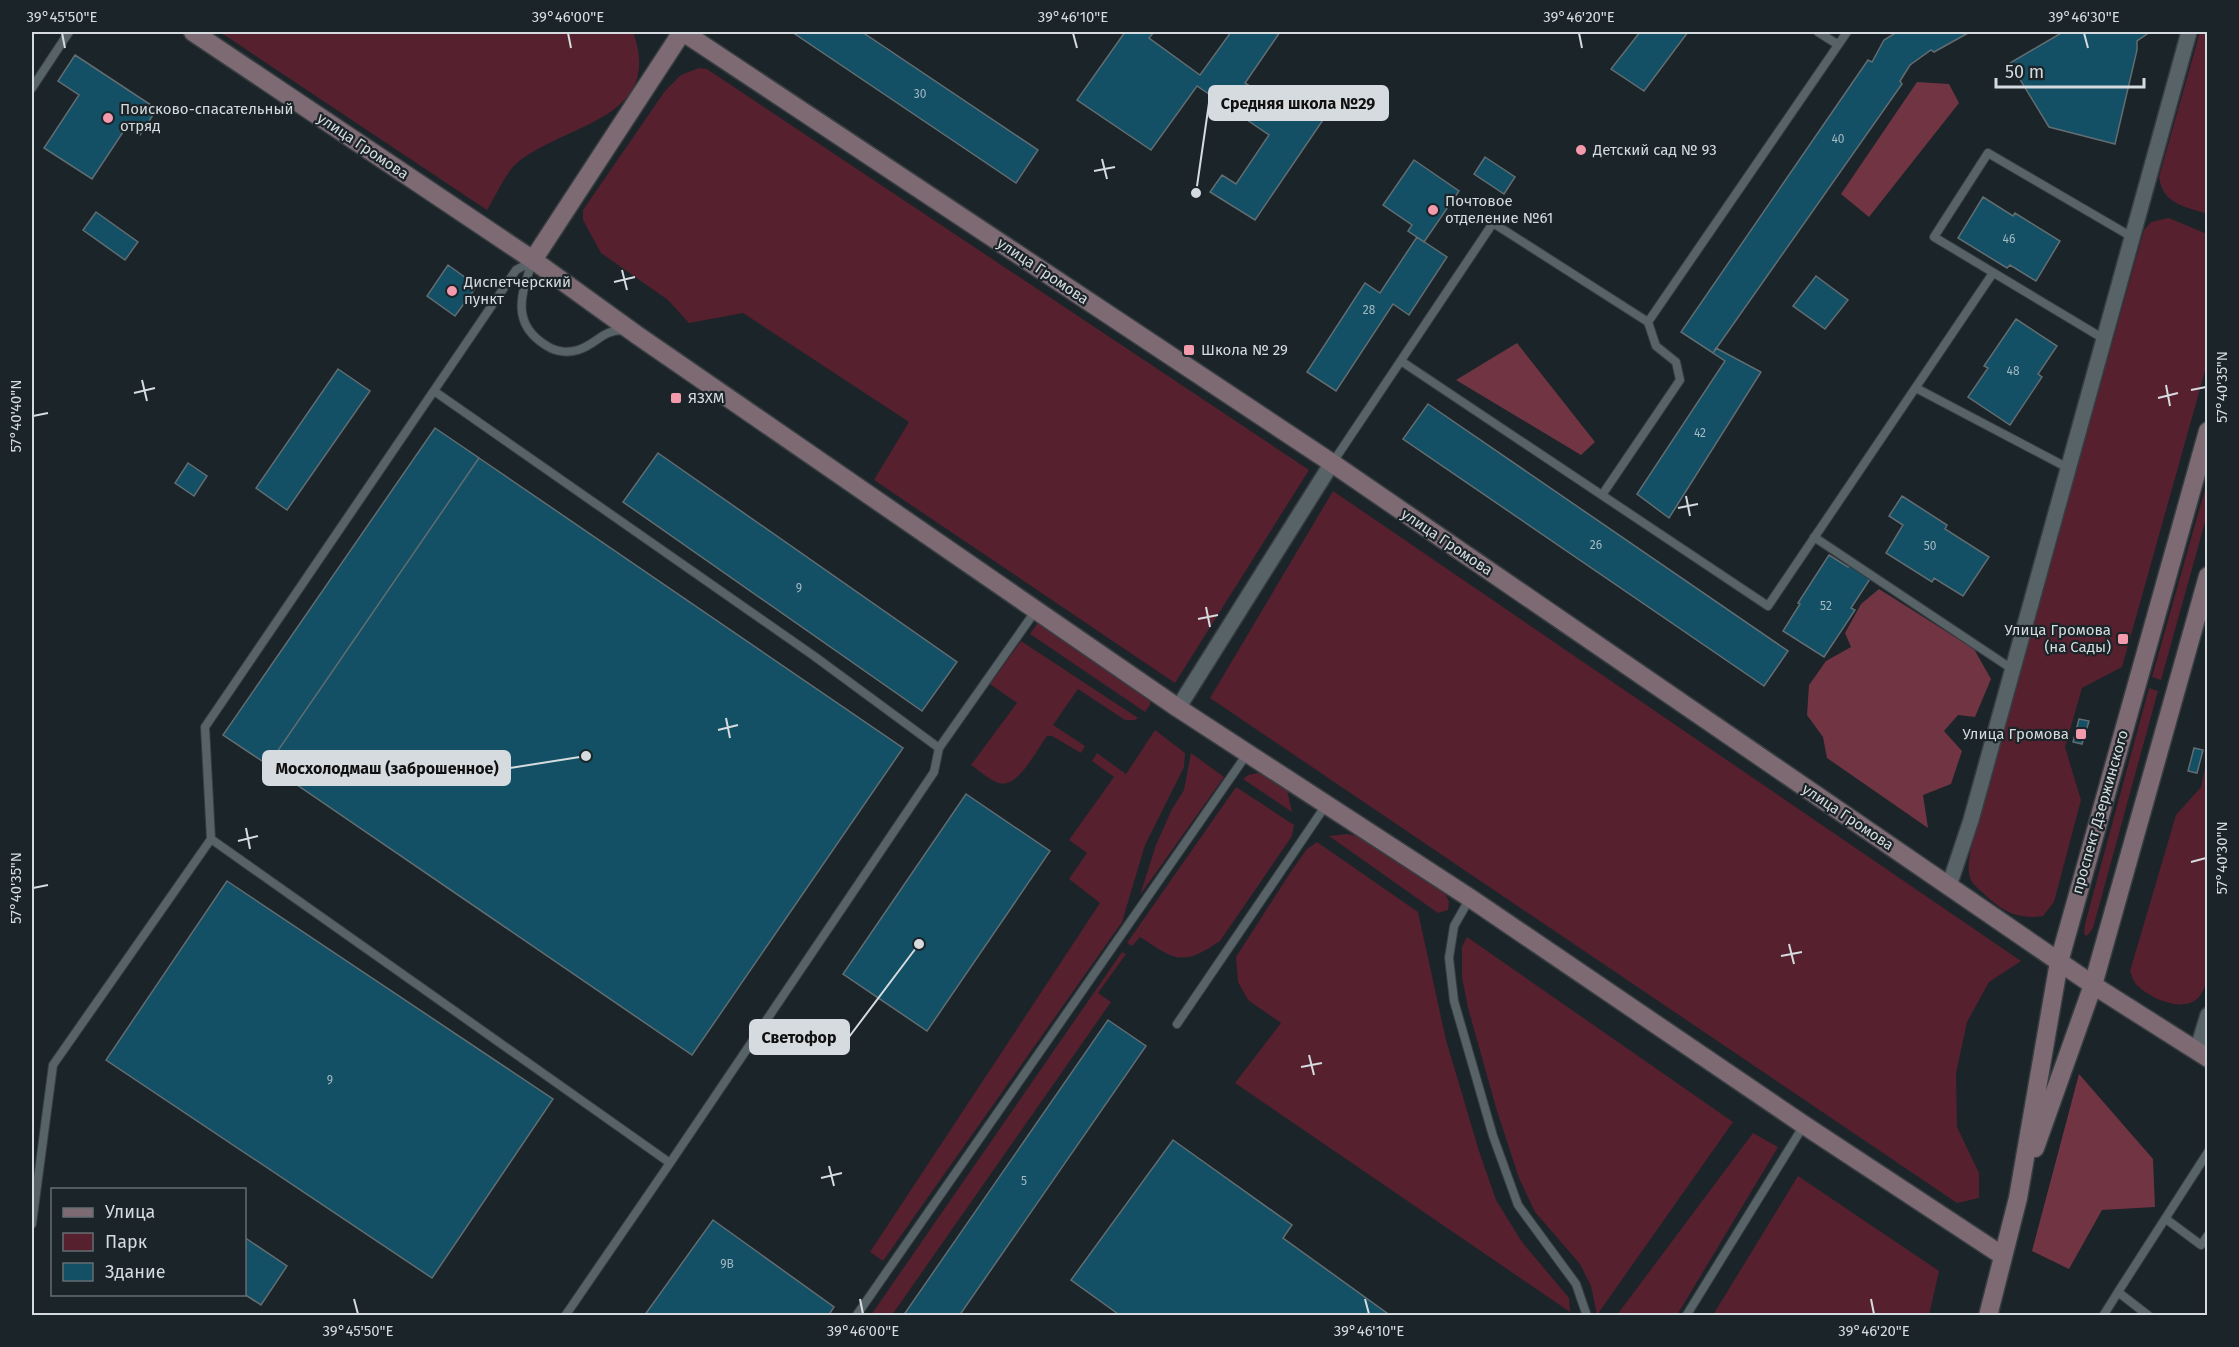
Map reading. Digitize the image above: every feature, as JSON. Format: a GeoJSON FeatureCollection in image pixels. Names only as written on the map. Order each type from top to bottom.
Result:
{"type":"FeatureCollection","features":[{"type":"Feature","properties":{"kind":"street","name":"улица Громова"},"geometry":{"type":"LineString","coordinates":[[193,32],[533,261],[1178,708],[1470,898],[1803,1125],[2003,1256]]}},
{"type":"Feature","properties":{"kind":"street","name":"улица Громова"},"geometry":{"type":"LineString","coordinates":[[533,261],[682,32],[1332,463],[2093,985],[2202,1054]]}},
{"type":"Feature","properties":{"kind":"street"},"geometry":{"type":"LineString","coordinates":[[1949,886],[1971,820],[2189,32]]}},
{"type":"Feature","properties":{"kind":"street","name":"проспект Дзержинского"},"geometry":{"type":"LineString","coordinates":[[1988,1316],[2018,1198],[2060,962],[2208,431]]}},
{"type":"Feature","properties":{"kind":"street"},"geometry":{"type":"LineString","coordinates":[[1178,708],[1332,463]]}},
{"type":"Feature","properties":{"kind":"street","name":"проспект Дзержинского"},"geometry":{"type":"LineString","coordinates":[[2018,1198],[2093,985],[2208,576]]}},
{"type":"Feature","properties":{"kind":"street"},"geometry":{"type":"LineString","coordinates":[[2202,1054],[2208,1015]]}},
{"type":"Feature","properties":{"kind":"lane"},"geometry":{"type":"LineString","coordinates":[[32,88],[69,32]]}},
{"type":"Feature","properties":{"kind":"lane"},"geometry":{"type":"LineString","coordinates":[[1818,32],[1837,44]]}},
{"type":"Feature","properties":{"kind":"lane"},"geometry":{"type":"LineString","coordinates":[[1648,322],[1847,32]]}},
{"type":"Feature","properties":{"kind":"lane"},"geometry":{"type":"LineString","coordinates":[[2104,339],[1934,237],[1988,153],[2132,237]]}},
{"type":"Feature","properties":{"kind":"lane"},"geometry":{"type":"LineString","coordinates":[[1332,463],[1493,223],[1648,322],[1656,346],[1676,362],[1680,380],[1602,495]]}},
{"type":"Feature","properties":{"kind":"lane"},"geometry":{"type":"LineString","coordinates":[[533,261],[523,291],[521,313],[531,335],[540,342],[550,348],[565,352],[585,347],[613,330],[631,330]]}},
{"type":"Feature","properties":{"kind":"lane"},"geometry":{"type":"LineString","coordinates":[[32,1224],[53,1065],[211,839],[205,727],[516,270],[533,261]]}},
{"type":"Feature","properties":{"kind":"lane"},"geometry":{"type":"LineString","coordinates":[[1401,361],[1768,606],[1993,273]]}},
{"type":"Feature","properties":{"kind":"lane"},"geometry":{"type":"LineString","coordinates":[[1916,388],[2068,468]]}},
{"type":"Feature","properties":{"kind":"lane"},"geometry":{"type":"LineString","coordinates":[[434,391],[814,656],[939,748]]}},
{"type":"Feature","properties":{"kind":"lane"},"geometry":{"type":"LineString","coordinates":[[1814,537],[2012,669]]}},
{"type":"Feature","properties":{"kind":"lane"},"geometry":{"type":"LineString","coordinates":[[565,1316],[934,771],[939,748],[1036,609]]}},
{"type":"Feature","properties":{"kind":"lane"},"geometry":{"type":"LineString","coordinates":[[856,1316],[1248,752]]}},
{"type":"Feature","properties":{"kind":"lane"},"geometry":{"type":"LineString","coordinates":[[1177,1024],[1327,804]]}},
{"type":"Feature","properties":{"kind":"lane"},"geometry":{"type":"LineString","coordinates":[[211,839],[670,1163]]}},
{"type":"Feature","properties":{"kind":"lane"},"geometry":{"type":"LineString","coordinates":[[1470,898],[1454,926],[1452,937],[1449,958],[1454,1001],[1493,1136],[1518,1205],[1576,1284],[1587,1316]]}},
{"type":"Feature","properties":{"kind":"lane"},"geometry":{"type":"LineString","coordinates":[[1686,1316],[1803,1125]]}},
{"type":"Feature","properties":{"kind":"lane"},"geometry":{"type":"LineString","coordinates":[[2103,1316],[2208,1152]]}},
{"type":"Feature","properties":{"kind":"lane"},"geometry":{"type":"LineString","coordinates":[[2166,1219],[2201,1245],[2208,1235]]}},
{"type":"Feature","properties":{"kind":"lane"},"geometry":{"type":"LineString","coordinates":[[2118,1292],[2149,1316]]}},
{"type":"Feature","properties":{"kind":"green space"},"geometry":{"type":"Polygon","coordinates":[[[220,32],[633,32],[639,61],[635,84],[623,102],[605,116],[537,149],[517,163],[505,178],[487,210],[220,32]]]}},
{"type":"Feature","properties":{"kind":"green space"},"geometry":{"type":"Polygon","coordinates":[[[2200,32],[2208,32],[2207,214],[2170,199],[2161,186],[2159,177],[2200,32]]]}},
{"type":"Feature","properties":{"kind":"green space"},"geometry":{"type":"Polygon","coordinates":[[[699,68],[707,69],[1309,470],[1175,683],[874,480],[909,422],[743,313],[689,323],[668,300],[601,253],[583,220],[583,210],[665,91],[681,75],[699,68]]]}},
{"type":"Feature","properties":{"kind":"green space"},"geometry":{"type":"Polygon","coordinates":[[[2169,218],[2207,234],[2207,364],[2122,667],[2082,688],[2065,747],[2081,800],[2054,902],[2043,916],[2025,917],[2010,913],[1997,905],[1972,882],[1969,857],[2144,230],[2151,222],[2169,218]]]}},
{"type":"Feature","properties":{"kind":"green space"},"geometry":{"type":"Polygon","coordinates":[[[2207,482],[2207,515],[2161,680],[2152,677],[2207,482]]]}},
{"type":"Feature","properties":{"kind":"green space"},"geometry":{"type":"Polygon","coordinates":[[[1333,491],[2021,961],[1989,982],[1967,1022],[1956,1073],[1957,1127],[1979,1173],[1979,1198],[1957,1203],[1210,698],[1333,491]]]}},
{"type":"Feature","properties":{"kind":"green space"},"geometry":{"type":"Polygon","coordinates":[[[1041,618],[1150,697],[1150,705],[1145,712],[1030,634],[1041,618]]]}},
{"type":"Feature","properties":{"kind":"green space"},"geometry":{"type":"Polygon","coordinates":[[[1021,641],[1138,718],[1125,720],[1078,689],[1053,725],[1085,746],[1081,753],[1052,736],[1047,736],[1020,774],[1006,783],[999,783],[971,765],[1017,703],[990,684],[1021,641]]]}},
{"type":"Feature","properties":{"kind":"green space"},"geometry":{"type":"Polygon","coordinates":[[[2149,688],[2158,691],[2093,928],[2087,936],[2084,934],[2085,924],[2149,688]]]}},
{"type":"Feature","properties":{"kind":"green space"},"geometry":{"type":"Polygon","coordinates":[[[1155,730],[1185,753],[1184,767],[1145,845],[1122,922],[883,1261],[870,1252],[1100,903],[1069,879],[1087,853],[1069,840],[1114,777],[1092,761],[1097,753],[1126,774],[1155,730]]]}},
{"type":"Feature","properties":{"kind":"green space"},"geometry":{"type":"Polygon","coordinates":[[[1191,753],[1224,777],[1140,895],[1156,845],[1172,809],[1184,790],[1191,753]]]}},
{"type":"Feature","properties":{"kind":"green space"},"geometry":{"type":"Polygon","coordinates":[[[2207,758],[2207,983],[2197,999],[2190,1003],[2173,1004],[2141,989],[2135,983],[2130,971],[2176,815],[2201,787],[2207,758]]]}},
{"type":"Feature","properties":{"kind":"green space"},"geometry":{"type":"Polygon","coordinates":[[[1263,772],[1287,790],[1292,812],[1243,779],[1248,775],[1263,772]]]}},
{"type":"Feature","properties":{"kind":"green space"},"geometry":{"type":"Polygon","coordinates":[[[1236,787],[1294,825],[1292,836],[1220,941],[1196,955],[1187,957],[1171,955],[1140,937],[1132,946],[1127,943],[1236,787]]]}},
{"type":"Feature","properties":{"kind":"green space"},"geometry":{"type":"Polygon","coordinates":[[[1347,834],[1358,836],[1442,886],[1449,902],[1448,910],[1438,913],[1329,836],[1347,834]]]}},
{"type":"Feature","properties":{"kind":"green space"},"geometry":{"type":"Polygon","coordinates":[[[1317,842],[1418,912],[1446,1040],[1496,1200],[1522,1242],[1569,1298],[1570,1312],[1235,1083],[1281,1023],[1248,1000],[1238,982],[1236,957],[1292,870],[1307,849],[1317,842]]]}},
{"type":"Feature","properties":{"kind":"green space"},"geometry":{"type":"Polygon","coordinates":[[[1467,937],[1733,1122],[1597,1315],[1591,1286],[1580,1264],[1535,1212],[1519,1178],[1497,1111],[1468,1008],[1462,977],[1462,947],[1467,937]]]}},
{"type":"Feature","properties":{"kind":"green space"},"geometry":{"type":"Polygon","coordinates":[[[1122,952],[1126,954],[1098,993],[1111,1002],[892,1315],[871,1315],[1122,952]]]}},
{"type":"Feature","properties":{"kind":"green space"},"geometry":{"type":"Polygon","coordinates":[[[1753,1133],[1778,1147],[1677,1315],[1617,1315],[1753,1133]]]}},
{"type":"Feature","properties":{"kind":"green space"},"geometry":{"type":"Polygon","coordinates":[[[1798,1176],[1939,1271],[1929,1315],[1713,1315],[1798,1176]]]}},
{"type":"Feature","properties":{"kind":"shaded area"},"geometry":{"type":"Polygon","coordinates":[[[1917,82],[1949,84],[1959,103],[1869,217],[1841,194],[1917,82]]]}},
{"type":"Feature","properties":{"kind":"shaded area"},"geometry":{"type":"Polygon","coordinates":[[[1517,343],[1595,442],[1581,455],[1456,380],[1517,343]]]}},
{"type":"Feature","properties":{"kind":"shaded area"},"geometry":{"type":"Polygon","coordinates":[[[1879,589],[1974,649],[1991,679],[1975,717],[1958,715],[1944,731],[1962,751],[1951,784],[1923,795],[1928,828],[1827,758],[1823,737],[1807,715],[1809,685],[1826,661],[1851,647],[1845,633],[1861,604],[1879,589]]]}},
{"type":"Feature","properties":{"kind":"shaded area"},"geometry":{"type":"Polygon","coordinates":[[[2079,1074],[2153,1159],[2155,1207],[2102,1210],[2069,1269],[2032,1251],[2079,1074]]]}},
{"type":"Feature","properties":{"kind":"building"},"geometry":{"type":"Polygon","coordinates":[[[792,32],[862,32],[1038,150],[1016,183],[792,32]]]}},
{"type":"Feature","properties":{"kind":"building"},"geometry":{"type":"Polygon","coordinates":[[[1125,32],[1154,32],[1149,38],[1200,75],[1231,32],[1280,32],[1245,83],[1278,104],[1275,106],[1283,112],[1294,98],[1325,117],[1255,220],[1210,192],[1222,175],[1236,184],[1269,135],[1197,86],[1151,150],[1077,100],[1125,32]]]}},
{"type":"Feature","properties":{"kind":"building"},"geometry":{"type":"Polygon","coordinates":[[[1640,32],[1688,32],[1644,91],[1611,69],[1640,32]]]}},
{"type":"Feature","properties":{"kind":"building"},"geometry":{"type":"Polygon","coordinates":[[[1897,32],[1970,32],[1934,52],[1931,50],[1910,65],[1900,81],[1902,84],[1713,353],[1681,332],[1868,60],[1872,62],[1884,40],[1897,32]]]}},
{"type":"Feature","properties":{"kind":"building"},"geometry":{"type":"Polygon","coordinates":[[[2063,32],[2150,32],[2137,41],[2137,50],[2115,144],[2049,127],[2010,63],[2063,32]]]}},
{"type":"Feature","properties":{"kind":"building","name":"Поисково-спасательный отряд"},"geometry":{"type":"Polygon","coordinates":[[[75,55],[157,109],[140,135],[127,126],[92,179],[44,148],[79,95],[58,81],[75,55]]]}},
{"type":"Feature","properties":{"kind":"building"},"geometry":{"type":"Polygon","coordinates":[[[1485,157],[1515,177],[1504,194],[1474,174],[1485,157]]]}},
{"type":"Feature","properties":{"kind":"building"},"geometry":{"type":"Polygon","coordinates":[[[1414,160],[1459,191],[1424,242],[1408,231],[1412,225],[1383,205],[1414,160]]]}},
{"type":"Feature","properties":{"kind":"building"},"geometry":{"type":"Polygon","coordinates":[[[1983,197],[2013,216],[2015,213],[2060,241],[2036,281],[2010,265],[2007,268],[1958,238],[1983,197]]]}},
{"type":"Feature","properties":{"kind":"building"},"geometry":{"type":"Polygon","coordinates":[[[96,212],[138,242],[125,260],[83,230],[96,212]]]}},
{"type":"Feature","properties":{"kind":"building"},"geometry":{"type":"Polygon","coordinates":[[[1417,237],[1447,257],[1409,315],[1393,304],[1336,391],[1307,372],[1365,283],[1380,293],[1417,237]]]}},
{"type":"Feature","properties":{"kind":"building","name":"Диспетчерский пункт"},"geometry":{"type":"Polygon","coordinates":[[[448,265],[477,286],[455,316],[427,296],[448,265]]]}},
{"type":"Feature","properties":{"kind":"building"},"geometry":{"type":"Polygon","coordinates":[[[1816,276],[1848,300],[1825,329],[1793,306],[1816,276]]]}},
{"type":"Feature","properties":{"kind":"building"},"geometry":{"type":"Polygon","coordinates":[[[2016,319],[2057,346],[2038,374],[2042,377],[2010,425],[1968,397],[1988,368],[1984,366],[2016,319]]]}},
{"type":"Feature","properties":{"kind":"building"},"geometry":{"type":"Polygon","coordinates":[[[1716,348],[1761,372],[1669,518],[1637,494],[1725,361],[1713,353],[1716,348]]]}},
{"type":"Feature","properties":{"kind":"building"},"geometry":{"type":"Polygon","coordinates":[[[338,369],[370,391],[287,510],[256,488],[338,369]]]}},
{"type":"Feature","properties":{"kind":"building"},"geometry":{"type":"Polygon","coordinates":[[[1428,404],[1788,651],[1764,686],[1403,439],[1428,404]]]}},
{"type":"Feature","properties":{"kind":"building"},"geometry":{"type":"Polygon","coordinates":[[[435,428],[479,458],[268,765],[223,735],[435,428]]]}},
{"type":"Feature","properties":{"kind":"building"},"geometry":{"type":"Polygon","coordinates":[[[658,453],[957,662],[922,711],[623,502],[658,453]]]}},
{"type":"Feature","properties":{"kind":"building"},"geometry":{"type":"Polygon","coordinates":[[[479,458],[903,748],[692,1055],[268,765],[479,458]]]}},
{"type":"Feature","properties":{"kind":"building"},"geometry":{"type":"Polygon","coordinates":[[[188,463],[207,476],[194,496],[175,483],[188,463]]]}},
{"type":"Feature","properties":{"kind":"building"},"geometry":{"type":"Polygon","coordinates":[[[1902,496],[1947,525],[1945,529],[1989,557],[1963,596],[1934,578],[1932,582],[1886,553],[1903,525],[1889,516],[1902,496]]]}},
{"type":"Feature","properties":{"kind":"building"},"geometry":{"type":"Polygon","coordinates":[[[1829,555],[1848,567],[1851,563],[1872,576],[1851,608],[1855,610],[1824,657],[1783,631],[1829,555]]]}},
{"type":"Feature","properties":{"kind":"building"},"geometry":{"type":"Polygon","coordinates":[[[2079,719],[2089,721],[2082,744],[2073,742],[2079,719]]]}},
{"type":"Feature","properties":{"kind":"building"},"geometry":{"type":"Polygon","coordinates":[[[2194,748],[2203,750],[2197,773],[2188,771],[2194,748]]]}},
{"type":"Feature","properties":{"kind":"building"},"geometry":{"type":"Polygon","coordinates":[[[966,794],[1050,851],[927,1031],[843,974],[966,794]]]}},
{"type":"Feature","properties":{"kind":"building"},"geometry":{"type":"Polygon","coordinates":[[[227,881],[553,1099],[432,1278],[106,1060],[227,881]]]}},
{"type":"Feature","properties":{"kind":"building"},"geometry":{"type":"Polygon","coordinates":[[[1108,1020],[1146,1046],[959,1316],[903,1316],[1108,1020]]]}},
{"type":"Feature","properties":{"kind":"building"},"geometry":{"type":"Polygon","coordinates":[[[1173,1140],[1292,1225],[1283,1238],[1391,1316],[1121,1316],[1071,1280],[1173,1140]]]}},
{"type":"Feature","properties":{"kind":"building"},"geometry":{"type":"Polygon","coordinates":[[[713,1220],[834,1307],[828,1316],[644,1316],[713,1220]]]}},
{"type":"Feature","properties":{"kind":"building"},"geometry":{"type":"Polygon","coordinates":[[[246,1238],[287,1266],[261,1305],[246,1295],[246,1238]]]}},
{"type":"Feature","properties":{"kind":"place","name":"Поисково-спасательный отряд"},"geometry":{"type":"Point","coordinates":[108,118]}},
{"type":"Feature","properties":{"kind":"place","name":"Детский сад № 93"},"geometry":{"type":"Point","coordinates":[1581,150]}},
{"type":"Feature","properties":{"kind":"place","name":"Средняя школа №29"},"geometry":{"type":"Point","coordinates":[1196,193]}},
{"type":"Feature","properties":{"kind":"place","name":"Почтовое отделение №61"},"geometry":{"type":"Point","coordinates":[1433,210]}},
{"type":"Feature","properties":{"kind":"place","name":"Диспетчерский пункт"},"geometry":{"type":"Point","coordinates":[452,291]}},
{"type":"Feature","properties":{"kind":"place","name":"Школа № 29"},"geometry":{"type":"Point","coordinates":[1189,350]}},
{"type":"Feature","properties":{"kind":"place","name":"ЯЗХМ"},"geometry":{"type":"Point","coordinates":[676,398]}},
{"type":"Feature","properties":{"kind":"place","name":"Улица Громова (на Сады)"},"geometry":{"type":"Point","coordinates":[2123,639]}},
{"type":"Feature","properties":{"kind":"place","name":"Улица Громова"},"geometry":{"type":"Point","coordinates":[2081,734]}},
{"type":"Feature","properties":{"kind":"place","name":"Мосхолодмаш (заброшенное)"},"geometry":{"type":"Point","coordinates":[586,756]}},
{"type":"Feature","properties":{"kind":"place","name":"Светофор"},"geometry":{"type":"Point","coordinates":[919,944]}}]}
